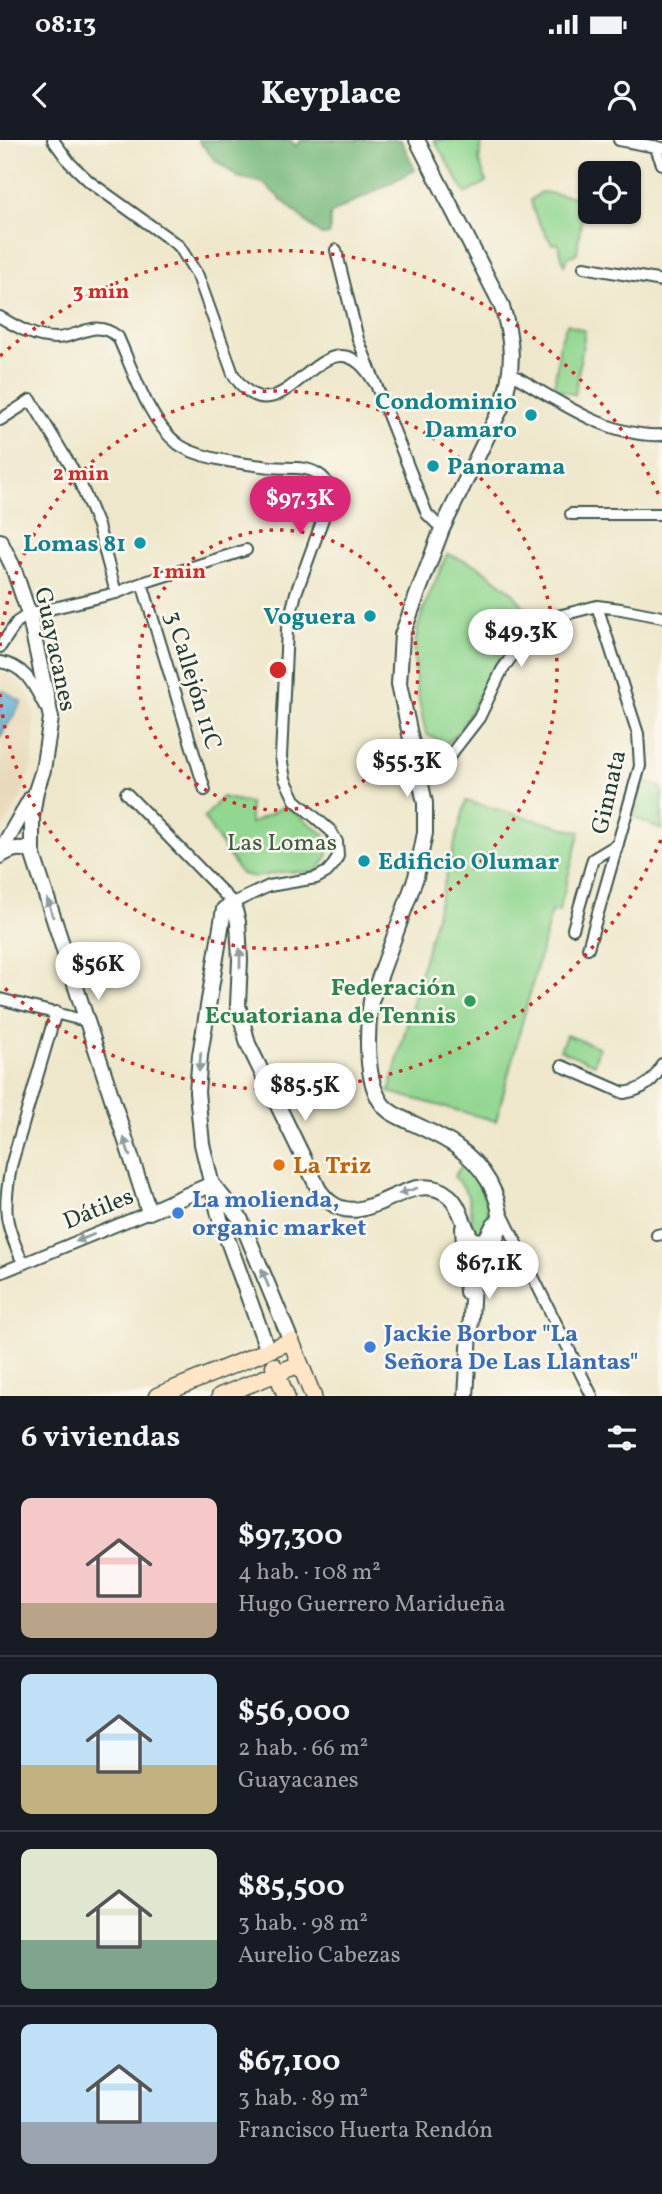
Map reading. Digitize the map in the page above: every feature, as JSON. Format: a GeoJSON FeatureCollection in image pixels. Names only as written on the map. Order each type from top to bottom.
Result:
{"type":"FeatureCollection","features":[{"type":"Feature","properties":{"kind":"main road"},"geometry":{"type":"LineString","coordinates":[[157,1396],[290,1341],[313,1396]]}},
{"type":"Feature","properties":{"kind":"main road"},"geometry":{"type":"LineString","coordinates":[[268,1350],[286,1396]]}},
{"type":"Feature","properties":{"kind":"main road"},"geometry":{"type":"LineString","coordinates":[[220,1396],[300,1364]]}},
{"type":"Feature","properties":{"kind":"street"},"geometry":{"type":"LineString","coordinates":[[52,140],[90,182],[178,246],[198,276],[240,387],[258,398],[272,396],[289,388],[327,358],[340,355],[364,365],[374,382]]}},
{"type":"Feature","properties":{"kind":"street"},"geometry":{"type":"LineString","coordinates":[[416,140],[501,304],[509,325],[513,354],[502,406],[442,529],[402,635],[399,684],[425,803],[423,850],[416,877],[371,1001],[368,1021],[369,1060],[373,1082],[382,1104],[388,1111],[452,1142],[473,1160],[493,1190],[498,1205],[501,1219],[498,1237],[477,1269],[473,1285],[466,1396]]}},
{"type":"Feature","properties":{"kind":"street"},"geometry":{"type":"LineString","coordinates":[[619,140],[658,147],[662,164]]}},
{"type":"Feature","properties":{"kind":"street"},"geometry":{"type":"LineString","coordinates":[[336,250],[358,339],[374,382],[427,514],[442,529]]}},
{"type":"Feature","properties":{"kind":"street"},"geometry":{"type":"LineString","coordinates":[[584,267],[662,281]]}},
{"type":"Feature","properties":{"kind":"street"},"geometry":{"type":"LineString","coordinates":[[0,317],[30,334],[57,338],[97,328],[107,329],[118,337],[157,421],[167,435],[180,445],[202,454],[271,467],[313,471],[325,479],[328,486],[329,502],[296,593],[287,629],[281,757],[285,779],[295,800],[331,831],[337,842],[338,856],[327,872],[316,878],[269,886],[224,909],[200,1055],[197,1092],[201,1131],[220,1219],[268,1350]]}},
{"type":"Feature","properties":{"kind":"street"},"geometry":{"type":"LineString","coordinates":[[510,373],[572,409],[615,428],[646,436],[662,435]]}},
{"type":"Feature","properties":{"kind":"street"},"geometry":{"type":"LineString","coordinates":[[0,420],[31,400],[78,478],[98,526],[116,593]]}},
{"type":"Feature","properties":{"kind":"street"},"geometry":{"type":"LineString","coordinates":[[571,514],[662,514]]}},
{"type":"Feature","properties":{"kind":"street","name":"Guayacanes"},"geometry":{"type":"LineString","coordinates":[[0,541],[13,567],[29,614],[51,718],[32,816],[32,852],[149,1212]]}},
{"type":"Feature","properties":{"kind":"street"},"geometry":{"type":"LineString","coordinates":[[0,647],[17,622],[29,614],[116,593],[246,550]]}},
{"type":"Feature","properties":{"kind":"street","name":"3 Callejón 11C"},"geometry":{"type":"LineString","coordinates":[[142,583],[205,790]]}},
{"type":"Feature","properties":{"kind":"street"},"geometry":{"type":"LineString","coordinates":[[419,773],[448,758],[479,718],[502,670],[524,639],[558,616],[597,606],[662,617]]}},
{"type":"Feature","properties":{"kind":"street","name":"Ginnata"},"geometry":{"type":"LineString","coordinates":[[589,948],[640,766],[640,745],[597,606]]}},
{"type":"Feature","properties":{"kind":"street"},"geometry":{"type":"LineString","coordinates":[[0,662],[20,669],[30,679],[51,718]]}},
{"type":"Feature","properties":{"kind":"street"},"geometry":{"type":"LineString","coordinates":[[0,854],[36,791]]}},
{"type":"Feature","properties":{"kind":"street"},"geometry":{"type":"LineString","coordinates":[[126,793],[233,903],[239,922],[237,1005],[248,1044],[319,1190],[331,1204],[343,1209],[360,1210],[409,1190],[431,1186],[453,1199],[472,1239],[478,1241],[486,1239],[495,1222],[498,1205]]}},
{"type":"Feature","properties":{"kind":"street"},"geometry":{"type":"LineString","coordinates":[[573,929],[593,859],[618,844]]}},
{"type":"Feature","properties":{"kind":"street"},"geometry":{"type":"LineString","coordinates":[[0,854],[24,848],[32,852]]}},
{"type":"Feature","properties":{"kind":"street"},"geometry":{"type":"LineString","coordinates":[[0,999],[86,1021]]}},
{"type":"Feature","properties":{"kind":"street"},"geometry":{"type":"LineString","coordinates":[[23,1264],[10,1235],[5,1214],[7,1191],[56,1012]]}},
{"type":"Feature","properties":{"kind":"street"},"geometry":{"type":"LineString","coordinates":[[562,1066],[624,1093],[646,1086],[662,1064]]}},
{"type":"Feature","properties":{"kind":"street"},"geometry":{"type":"LineString","coordinates":[[212,1184],[240,1218],[290,1341]]}},
{"type":"Feature","properties":{"kind":"street","name":"Dátiles"},"geometry":{"type":"LineString","coordinates":[[0,1273],[212,1184]]}},
{"type":"Feature","properties":{"kind":"street"},"geometry":{"type":"LineString","coordinates":[[498,1205],[592,1396]]}},
{"type":"Feature","properties":{"kind":"street"},"geometry":{"type":"LineString","coordinates":[[460,1217],[470,1327]]}},
{"type":"Feature","properties":{"kind":"street"},"geometry":{"type":"LineString","coordinates":[[477,1269],[487,1259],[502,1253],[524,1261]]}},
{"type":"Feature","properties":{"kind":"shaded area"},"geometry":{"type":"Polygon","coordinates":[[[0,671],[13,676],[26,688],[33,706],[35,733],[32,762],[22,796],[0,832],[0,671]]]}},
{"type":"Feature","properties":{"kind":"green space"},"geometry":{"type":"Polygon","coordinates":[[[198,140],[290,140],[296,146],[302,140],[401,140],[415,170],[330,214],[330,234],[321,235],[263,183],[238,177],[214,159],[198,140]]]}},
{"type":"Feature","properties":{"kind":"green space"},"geometry":{"type":"Polygon","coordinates":[[[434,140],[482,140],[479,160],[486,182],[466,194],[434,140]]]}},
{"type":"Feature","properties":{"kind":"green space"},"geometry":{"type":"Polygon","coordinates":[[[541,192],[578,197],[578,224],[581,224],[577,253],[568,257],[564,265],[558,243],[552,244],[539,223],[531,200],[541,192]]]}},
{"type":"Feature","properties":{"kind":"green space"},"geometry":{"type":"Polygon","coordinates":[[[567,324],[585,331],[575,395],[554,388],[560,342],[567,324]]]}},
{"type":"Feature","properties":{"kind":"green space"},"geometry":{"type":"Polygon","coordinates":[[[447,554],[478,566],[512,592],[531,615],[507,645],[460,730],[446,744],[426,734],[417,692],[415,649],[420,620],[447,554]]]}},
{"type":"Feature","properties":{"kind":"green space"},"geometry":{"type":"Polygon","coordinates":[[[645,782],[662,788],[662,830],[634,817],[645,782]]]}},
{"type":"Feature","properties":{"kind":"green space","name":"Las Lomas"},"geometry":{"type":"Polygon","coordinates":[[[222,797],[250,803],[250,824],[285,806],[324,834],[328,855],[317,872],[283,872],[256,877],[241,874],[204,818],[222,797]]]}},
{"type":"Feature","properties":{"kind":"green space","name":"Federación Ecuatoriana de Tennis"},"geometry":{"type":"Polygon","coordinates":[[[466,801],[580,832],[559,911],[552,910],[496,1121],[389,1092],[466,801]]]}},
{"type":"Feature","properties":{"kind":"green space"},"geometry":{"type":"Polygon","coordinates":[[[566,1035],[599,1047],[594,1064],[560,1050],[566,1035]]]}},
{"type":"Feature","properties":{"kind":"green space"},"geometry":{"type":"Polygon","coordinates":[[[463,1163],[485,1196],[488,1214],[484,1234],[477,1235],[471,1228],[469,1200],[464,1188],[454,1177],[463,1163]]]}},
{"type":"Feature","properties":{"kind":"water"},"geometry":{"type":"Polygon","coordinates":[[[3,690],[22,702],[0,737],[0,694],[3,690]]]}},
{"type":"Feature","properties":{"kind":"place","name":"Condominio Damaro"},"geometry":{"type":"Point","coordinates":[531,415]}},
{"type":"Feature","properties":{"kind":"place","name":"Panorama"},"geometry":{"type":"Point","coordinates":[433,466]}},
{"type":"Feature","properties":{"kind":"place","name":"Lomas 81"},"geometry":{"type":"Point","coordinates":[140,543]}},
{"type":"Feature","properties":{"kind":"place","name":"Voguera"},"geometry":{"type":"Point","coordinates":[370,616]}},
{"type":"Feature","properties":{"kind":"place","name":"Edificio Olumar"},"geometry":{"type":"Point","coordinates":[364,861]}},
{"type":"Feature","properties":{"kind":"place","name":"Federación Ecuatoriana de Tennis"},"geometry":{"type":"Point","coordinates":[470,1001]}},
{"type":"Feature","properties":{"kind":"place","name":"La Triz"},"geometry":{"type":"Point","coordinates":[279,1165]}},
{"type":"Feature","properties":{"kind":"place","name":"La molienda, organic market"},"geometry":{"type":"Point","coordinates":[178,1213]}},
{"type":"Feature","properties":{"kind":"place","name":"Jackie Borbor \"La Señora De Las Llantas\""},"geometry":{"type":"Point","coordinates":[370,1347]}}]}
